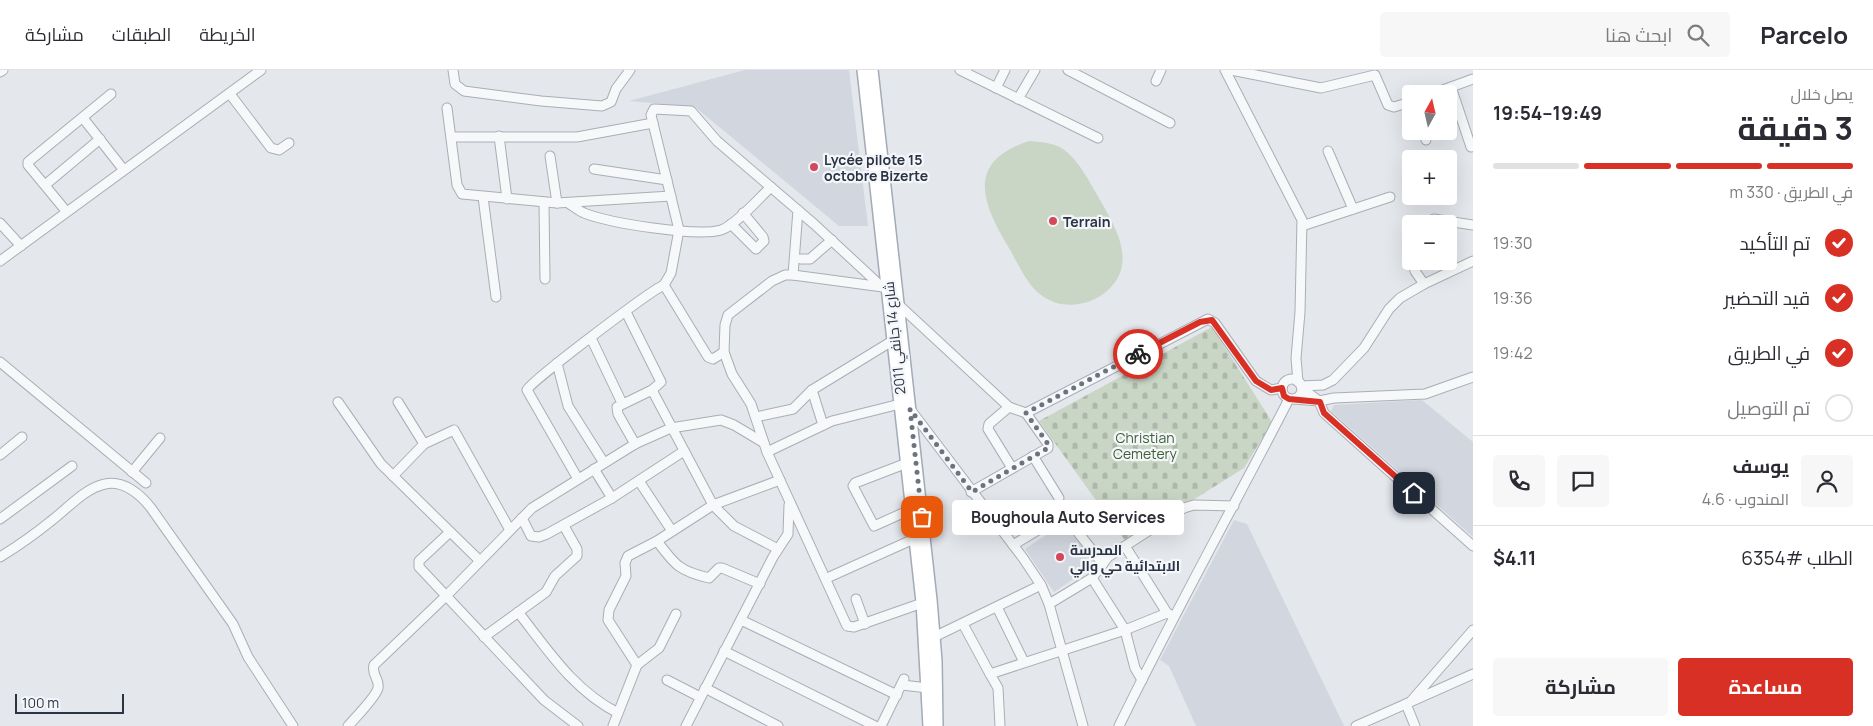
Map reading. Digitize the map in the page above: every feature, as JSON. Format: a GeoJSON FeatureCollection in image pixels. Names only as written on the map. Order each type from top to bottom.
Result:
{"type":"FeatureCollection","features":[{"type":"Feature","properties":{"kind":"main road","name":"شارع 14 جانفي 2011"},"geometry":{"type":"LineString","coordinates":[[863,70],[898,338],[927,601],[929,726]]}},
{"type":"Feature","properties":{"kind":"main road","name":"شارع 14 جانفي 2011"},"geometry":{"type":"LineString","coordinates":[[872,70],[890,287],[900,306],[898,338]]}},
{"type":"Feature","properties":{"kind":"main road","name":"شارع 14 جانفي 2011"},"geometry":{"type":"LineString","coordinates":[[905,406],[907,463],[912,509],[934,637],[937,726]]}},
{"type":"Feature","properties":{"kind":"street"},"geometry":{"type":"LineString","coordinates":[[0,261],[123,169],[261,70]]}},
{"type":"Feature","properties":{"kind":"street"},"geometry":{"type":"LineString","coordinates":[[453,70],[455,84],[464,91],[541,101],[602,106],[611,102],[616,89],[630,70]]}},
{"type":"Feature","properties":{"kind":"street"},"geometry":{"type":"LineString","coordinates":[[960,70],[1098,138]]}},
{"type":"Feature","properties":{"kind":"street"},"geometry":{"type":"LineString","coordinates":[[996,88],[1005,70]]}},
{"type":"Feature","properties":{"kind":"street"},"geometry":{"type":"LineString","coordinates":[[1018,99],[1035,70]]}},
{"type":"Feature","properties":{"kind":"street"},"geometry":{"type":"LineString","coordinates":[[1069,70],[1170,123]]}},
{"type":"Feature","properties":{"kind":"street"},"geometry":{"type":"LineString","coordinates":[[1156,81],[1161,70]]}},
{"type":"Feature","properties":{"kind":"street"},"geometry":{"type":"LineString","coordinates":[[1026,413],[1208,319],[1215,323],[1256,381],[1271,390],[1282,388],[1288,380],[1296,358],[1300,312],[1302,226],[1299,212],[1225,70]]}},
{"type":"Feature","properties":{"kind":"street"},"geometry":{"type":"LineString","coordinates":[[1231,70],[1321,88],[1375,75],[1388,105],[1394,107],[1402,105]]}},
{"type":"Feature","properties":{"kind":"street"},"geometry":{"type":"LineString","coordinates":[[1458,85],[1472,81]]}},
{"type":"Feature","properties":{"kind":"street"},"geometry":{"type":"LineString","coordinates":[[66,211],[28,166],[28,160],[111,94]]}},
{"type":"Feature","properties":{"kind":"street"},"geometry":{"type":"LineString","coordinates":[[230,94],[271,148],[279,150],[289,143]]}},
{"type":"Feature","properties":{"kind":"street"},"geometry":{"type":"LineString","coordinates":[[447,108],[459,190],[469,196],[557,204],[671,196]]}},
{"type":"Feature","properties":{"kind":"street"},"geometry":{"type":"LineString","coordinates":[[1458,108],[1471,147]]}},
{"type":"Feature","properties":{"kind":"street"},"geometry":{"type":"LineString","coordinates":[[578,479],[527,393],[530,384],[664,285],[671,273],[679,230],[651,115],[654,109],[691,111],[718,141],[832,240],[890,287]]}},
{"type":"Feature","properties":{"kind":"street"},"geometry":{"type":"LineString","coordinates":[[83,118],[123,169]]}},
{"type":"Feature","properties":{"kind":"street"},"geometry":{"type":"LineString","coordinates":[[452,137],[577,136],[653,123]]}},
{"type":"Feature","properties":{"kind":"street"},"geometry":{"type":"LineString","coordinates":[[499,136],[507,199]]}},
{"type":"Feature","properties":{"kind":"street"},"geometry":{"type":"LineString","coordinates":[[45,186],[100,139]]}},
{"type":"Feature","properties":{"kind":"street"},"geometry":{"type":"LineString","coordinates":[[1328,150],[1353,209]]}},
{"type":"Feature","properties":{"kind":"street"},"geometry":{"type":"LineString","coordinates":[[550,156],[557,204]]}},
{"type":"Feature","properties":{"kind":"street"},"geometry":{"type":"LineString","coordinates":[[594,169],[667,180]]}},
{"type":"Feature","properties":{"kind":"street"},"geometry":{"type":"LineString","coordinates":[[568,203],[594,216],[679,230],[716,231],[732,224],[771,187]]}},
{"type":"Feature","properties":{"kind":"street"},"geometry":{"type":"LineString","coordinates":[[483,197],[496,297]]}},
{"type":"Feature","properties":{"kind":"street"},"geometry":{"type":"LineString","coordinates":[[1302,226],[1390,197]]}},
{"type":"Feature","properties":{"kind":"street"},"geometry":{"type":"LineString","coordinates":[[544,203],[545,279]]}},
{"type":"Feature","properties":{"kind":"street"},"geometry":{"type":"LineString","coordinates":[[794,275],[798,210]]}},
{"type":"Feature","properties":{"kind":"street"},"geometry":{"type":"LineString","coordinates":[[732,224],[756,249],[764,240],[763,237],[743,213]]}},
{"type":"Feature","properties":{"kind":"street"},"geometry":{"type":"LineString","coordinates":[[0,223],[21,246]]}},
{"type":"Feature","properties":{"kind":"street"},"geometry":{"type":"LineString","coordinates":[[1457,223],[1473,225]]}},
{"type":"Feature","properties":{"kind":"street"},"geometry":{"type":"LineString","coordinates":[[801,259],[810,258],[832,240]]}},
{"type":"Feature","properties":{"kind":"street"},"geometry":{"type":"LineString","coordinates":[[1301,385],[1323,385],[1333,380],[1364,348],[1389,309],[1400,298],[1424,284],[1473,261]]}},
{"type":"Feature","properties":{"kind":"street"},"geometry":{"type":"LineString","coordinates":[[1415,270],[1424,284]]}},
{"type":"Feature","properties":{"kind":"street"},"geometry":{"type":"LineString","coordinates":[[890,287],[785,275],[772,281],[728,315],[725,325],[724,352],[732,374],[756,417],[767,452],[848,626],[850,628],[864,624],[927,601]]}},
{"type":"Feature","properties":{"kind":"street"},"geometry":{"type":"LineString","coordinates":[[664,285],[708,357],[713,359],[724,352]]}},
{"type":"Feature","properties":{"kind":"street"},"geometry":{"type":"LineString","coordinates":[[900,306],[1009,407],[1026,413],[1049,446],[972,492]]}},
{"type":"Feature","properties":{"kind":"street"},"geometry":{"type":"LineString","coordinates":[[626,312],[660,379],[659,385],[622,403],[617,410],[634,444]]}},
{"type":"Feature","properties":{"kind":"street"},"geometry":{"type":"LineString","coordinates":[[591,338],[622,403]]}},
{"type":"Feature","properties":{"kind":"street"},"geometry":{"type":"LineString","coordinates":[[756,417],[793,409],[812,390],[898,338]]}},
{"type":"Feature","properties":{"kind":"street"},"geometry":{"type":"LineString","coordinates":[[1120,726],[1170,615],[1234,506],[1291,399],[1301,394],[1296,358]]}},
{"type":"Feature","properties":{"kind":"street"},"geometry":{"type":"LineString","coordinates":[[0,362],[146,484]]}},
{"type":"Feature","properties":{"kind":"street"},"geometry":{"type":"LineString","coordinates":[[557,363],[568,406],[604,463]]}},
{"type":"Feature","properties":{"kind":"street"},"geometry":{"type":"LineString","coordinates":[[1282,388],[1284,396],[1291,399],[1320,402],[1334,398],[1425,394],[1473,377]]}},
{"type":"Feature","properties":{"kind":"street"},"geometry":{"type":"LineString","coordinates":[[1288,380],[1301,385],[1320,402],[1324,413],[1473,546]]}},
{"type":"Feature","properties":{"kind":"street"},"geometry":{"type":"LineString","coordinates":[[652,390],[713,505],[734,526],[778,549]]}},
{"type":"Feature","properties":{"kind":"street"},"geometry":{"type":"LineString","coordinates":[[812,390],[823,425]]}},
{"type":"Feature","properties":{"kind":"street"},"geometry":{"type":"LineString","coordinates":[[338,402],[381,464],[480,561]]}},
{"type":"Feature","properties":{"kind":"street"},"geometry":{"type":"LineString","coordinates":[[398,402],[424,444]]}},
{"type":"Feature","properties":{"kind":"street"},"geometry":{"type":"LineString","coordinates":[[767,452],[823,425],[851,415],[905,406],[1013,545],[1041,585],[1083,726]]}},
{"type":"Feature","properties":{"kind":"street"},"geometry":{"type":"LineString","coordinates":[[1009,407],[989,424],[988,429],[1012,468]]}},
{"type":"Feature","properties":{"kind":"street"},"geometry":{"type":"LineString","coordinates":[[348,726],[377,691],[378,683],[373,672],[374,665],[446,596],[532,508],[634,444],[671,428],[721,420],[734,425],[764,443]]}},
{"type":"Feature","properties":{"kind":"street"},"geometry":{"type":"LineString","coordinates":[[393,476],[424,444],[449,431],[456,432],[510,530]]}},
{"type":"Feature","properties":{"kind":"street"},"geometry":{"type":"LineString","coordinates":[[0,455],[22,436]]}},
{"type":"Feature","properties":{"kind":"street"},"geometry":{"type":"LineString","coordinates":[[132,472],[160,438]]}},
{"type":"Feature","properties":{"kind":"street"},"geometry":{"type":"LineString","coordinates":[[522,518],[529,533],[534,537],[547,534],[612,498],[684,451]]}},
{"type":"Feature","properties":{"kind":"street"},"geometry":{"type":"LineString","coordinates":[[1033,456],[1058,498]]}},
{"type":"Feature","properties":{"kind":"street"},"geometry":{"type":"LineString","coordinates":[[907,463],[855,483],[853,486],[874,526],[912,509]]}},
{"type":"Feature","properties":{"kind":"street"},"geometry":{"type":"LineString","coordinates":[[0,519],[72,466]]}},
{"type":"Feature","properties":{"kind":"street"},"geometry":{"type":"LineString","coordinates":[[594,469],[612,498]]}},
{"type":"Feature","properties":{"kind":"street"},"geometry":{"type":"LineString","coordinates":[[636,665],[613,630],[608,616],[626,576],[626,560],[713,505],[780,480]]}},
{"type":"Feature","properties":{"kind":"street"},"geometry":{"type":"LineString","coordinates":[[639,481],[672,532]]}},
{"type":"Feature","properties":{"kind":"street"},"geometry":{"type":"LineString","coordinates":[[0,557],[99,486],[113,484],[138,493],[151,508],[233,624],[248,657],[293,726]]}},
{"type":"Feature","properties":{"kind":"street"},"geometry":{"type":"LineString","coordinates":[[686,726],[778,549],[785,540],[790,526],[789,498]]}},
{"type":"Feature","properties":{"kind":"street"},"geometry":{"type":"LineString","coordinates":[[1048,604],[1092,578],[1108,557],[1188,506],[1234,506]]}},
{"type":"Feature","properties":{"kind":"street"},"geometry":{"type":"LineString","coordinates":[[1013,545],[1058,518],[1065,516],[1102,564]]}},
{"type":"Feature","properties":{"kind":"street"},"geometry":{"type":"LineString","coordinates":[[484,637],[546,592],[555,576],[577,556],[577,549],[564,526]]}},
{"type":"Feature","properties":{"kind":"street"},"geometry":{"type":"LineString","coordinates":[[450,532],[417,564],[553,708],[578,726]]}},
{"type":"Feature","properties":{"kind":"street"},"geometry":{"type":"LineString","coordinates":[[827,578],[916,538]]}},
{"type":"Feature","properties":{"kind":"street"},"geometry":{"type":"LineString","coordinates":[[657,541],[672,562],[682,569],[709,578],[719,568],[722,568],[760,584]]}},
{"type":"Feature","properties":{"kind":"street"},"geometry":{"type":"LineString","coordinates":[[1125,546],[1170,615]]}},
{"type":"Feature","properties":{"kind":"street"},"geometry":{"type":"LineString","coordinates":[[1092,578],[1125,630],[1135,668],[1142,680]]}},
{"type":"Feature","properties":{"kind":"street"},"geometry":{"type":"LineString","coordinates":[[934,637],[1041,585]]}},
{"type":"Feature","properties":{"kind":"street"},"geometry":{"type":"LineString","coordinates":[[856,598],[864,624]]}},
{"type":"Feature","properties":{"kind":"street"},"geometry":{"type":"LineString","coordinates":[[997,607],[1024,662]]}},
{"type":"Feature","properties":{"kind":"street"},"geometry":{"type":"LineString","coordinates":[[518,612],[574,682],[600,703],[618,713]]}},
{"type":"Feature","properties":{"kind":"street"},"geometry":{"type":"LineString","coordinates":[[613,726],[636,665],[659,648],[676,614]]}},
{"type":"Feature","properties":{"kind":"street"},"geometry":{"type":"LineString","coordinates":[[990,674],[1170,615]]}},
{"type":"Feature","properties":{"kind":"street"},"geometry":{"type":"LineString","coordinates":[[741,620],[897,695]]}},
{"type":"Feature","properties":{"kind":"street"},"geometry":{"type":"LineString","coordinates":[[963,624],[998,688],[1000,726]]}},
{"type":"Feature","properties":{"kind":"street"},"geometry":{"type":"LineString","coordinates":[[1409,702],[1473,630]]}},
{"type":"Feature","properties":{"kind":"street"},"geometry":{"type":"LineString","coordinates":[[724,651],[874,726]]}},
{"type":"Feature","properties":{"kind":"street"},"geometry":{"type":"LineString","coordinates":[[1356,726],[1473,674]]}},
{"type":"Feature","properties":{"kind":"street"},"geometry":{"type":"LineString","coordinates":[[667,680],[700,697]]}},
{"type":"Feature","properties":{"kind":"street"},"geometry":{"type":"LineString","coordinates":[[881,726],[903,682],[928,688]]}},
{"type":"Feature","properties":{"kind":"street"},"geometry":{"type":"LineString","coordinates":[[705,688],[778,726]]}},
{"type":"Feature","properties":{"kind":"street"},"geometry":{"type":"LineString","coordinates":[[1409,702],[1415,726]]}},
{"type":"Feature","properties":{"kind":"shaded area","name":"Lycée pilote 15 octobre Bizerte"},"geometry":{"type":"Polygon","coordinates":[[[745,70],[849,70],[868,226],[839,226],[695,107],[629,101],[745,70]]]}},
{"type":"Feature","properties":{"kind":"shaded area"},"geometry":{"type":"Polygon","coordinates":[[[1422,400],[1473,442],[1473,537],[1331,411],[1334,405],[1422,400]]]}},
{"type":"Feature","properties":{"kind":"shaded area"},"geometry":{"type":"Polygon","coordinates":[[[1234,520],[1247,524],[1344,726],[1196,726],[1169,666],[1160,660],[1234,520]]]}},
{"type":"Feature","properties":{"kind":"shaded area","name":"المدرسة الابتدائية حي والي"},"geometry":{"type":"Polygon","coordinates":[[[1066,522],[1095,565],[1054,592],[1025,549],[1066,522]]]}},
{"type":"Feature","properties":{"kind":"green space"},"geometry":{"type":"Polygon","coordinates":[[[1029,141],[1055,145],[1072,157],[1087,177],[1110,217],[1120,242],[1123,255],[1122,268],[1117,280],[1100,296],[1083,303],[1066,305],[1057,303],[1041,295],[1031,285],[999,231],[987,200],[985,185],[987,172],[995,160],[1009,150],[1029,141]]]}},
{"type":"Feature","properties":{"kind":"green space","name":"Christian Cemetery"},"geometry":{"type":"Polygon","coordinates":[[[1212,327],[1272,422],[1244,468],[1126,542],[1039,421],[1212,327]]]}},
{"type":"Feature","properties":{"kind":"way so far"},"geometry":{"type":"LineString","coordinates":[[922,517],[910,409],[972,492],[1048,448],[1048,444],[1026,413],[1138,354]]}},
{"type":"Feature","properties":{"kind":"place","name":"Lycée pilote 15 octobre Bizerte"},"geometry":{"type":"Point","coordinates":[814,167]}},
{"type":"Feature","properties":{"kind":"place","name":"Terrain"},"geometry":{"type":"Point","coordinates":[1053,221]}},
{"type":"Feature","properties":{"kind":"place","name":"Boughoula Auto Services"},"geometry":{"type":"Point","coordinates":[922,517]}},
{"type":"Feature","properties":{"kind":"place","name":"المدرسة الابتدائية حي والي"},"geometry":{"type":"Point","coordinates":[1060,557]}},
{"type":"Feature","properties":{"kind":"route"},"geometry":{"type":"LineString","coordinates":[[1138,354],[1200,322],[1208,319],[1212,320],[1256,381],[1271,390],[1282,388],[1284,396],[1289,399],[1320,402],[1324,413],[1414,493]]}}]}
